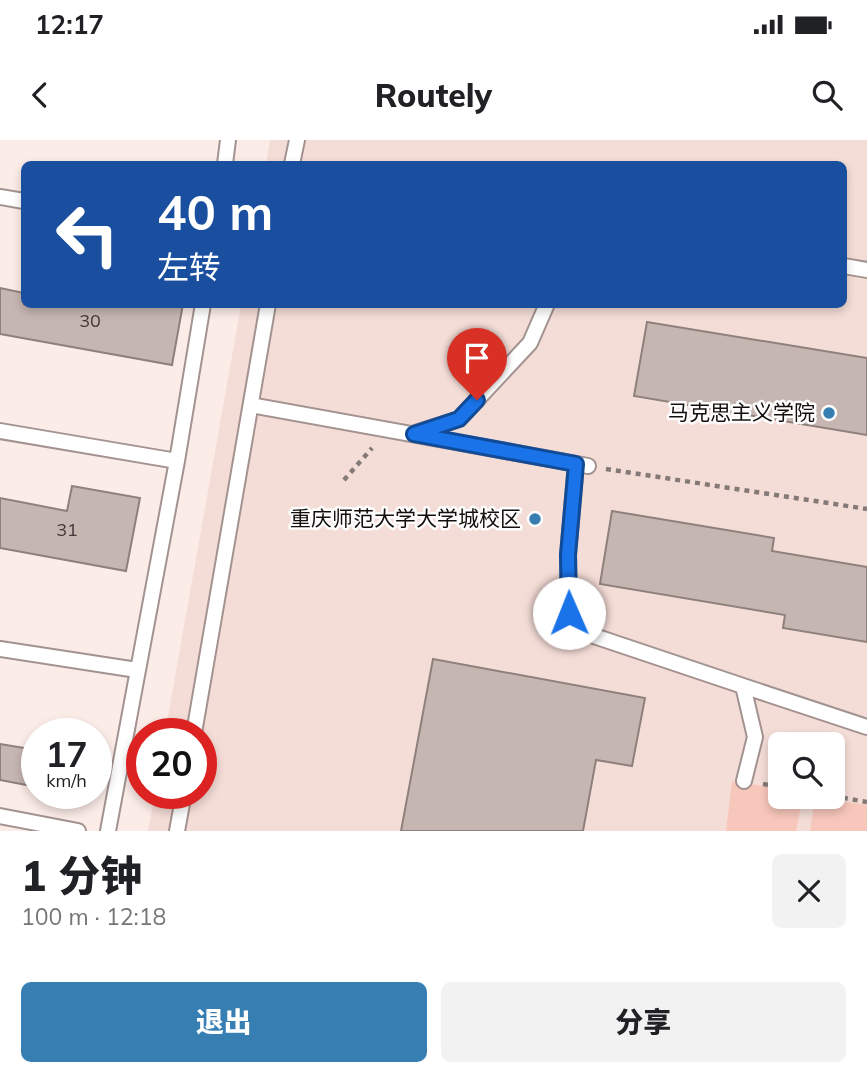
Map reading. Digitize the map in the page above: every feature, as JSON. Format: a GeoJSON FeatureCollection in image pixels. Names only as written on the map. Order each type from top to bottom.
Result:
{"type":"FeatureCollection","features":[{"type":"Feature","properties":{"kind":"lane"},"geometry":{"type":"LineString","coordinates":[[225,161],[228,140]]}},
{"type":"Feature","properties":{"kind":"lane"},"geometry":{"type":"LineString","coordinates":[[293,161],[297,140]]}},
{"type":"Feature","properties":{"kind":"lane"},"geometry":{"type":"LineString","coordinates":[[0,197],[21,200]]}},
{"type":"Feature","properties":{"kind":"lane"},"geometry":{"type":"LineString","coordinates":[[847,267],[867,271]]}},
{"type":"Feature","properties":{"kind":"lane"},"geometry":{"type":"LineString","coordinates":[[108,831],[177,461],[202,308]]}},
{"type":"Feature","properties":{"kind":"lane"},"geometry":{"type":"LineString","coordinates":[[197,718],[267,308]]}},
{"type":"Feature","properties":{"kind":"lane"},"geometry":{"type":"LineString","coordinates":[[414,434],[459,419],[530,344],[545,308]]}},
{"type":"Feature","properties":{"kind":"lane"},"geometry":{"type":"LineString","coordinates":[[251,405],[582,465],[568,555],[569,613],[594,636],[867,727]]}},
{"type":"Feature","properties":{"kind":"lane"},"geometry":{"type":"LineString","coordinates":[[0,431],[177,461]]}},
{"type":"Feature","properties":{"kind":"lane"},"geometry":{"type":"LineString","coordinates":[[0,649],[137,670]]}},
{"type":"Feature","properties":{"kind":"lane"},"geometry":{"type":"LineString","coordinates":[[743,686],[755,737],[744,781]]}},
{"type":"Feature","properties":{"kind":"lane"},"geometry":{"type":"LineString","coordinates":[[177,831],[181,809]]}},
{"type":"Feature","properties":{"kind":"lane"},"geometry":{"type":"LineString","coordinates":[[0,816],[78,831]]}},
{"type":"Feature","properties":{"kind":"path"},"geometry":{"type":"LineString","coordinates":[[344,480],[389,429]]}},
{"type":"Feature","properties":{"kind":"path"},"geometry":{"type":"LineString","coordinates":[[582,465],[867,509]]}},
{"type":"Feature","properties":{"kind":"path"},"geometry":{"type":"LineString","coordinates":[[845,798],[867,802]]}},
{"type":"Feature","properties":{"kind":"shaded area","name":"重庆师范大学大学城校区"},"geometry":{"type":"Polygon","coordinates":[[[270,140],[867,140],[867,831],[148,831],[152,809],[217,809],[217,718],[168,718],[240,308],[847,308],[847,161],[266,161],[270,140]]]}},
{"type":"Feature","properties":{"kind":"shaded area"},"geometry":{"type":"Polygon","coordinates":[[[732,781],[768,787],[768,809],[800,809],[796,831],[726,831],[732,781]]]}},
{"type":"Feature","properties":{"kind":"shaded area"},"geometry":{"type":"Polygon","coordinates":[[[845,802],[867,805],[867,831],[810,831],[813,809],[845,809],[845,802]]]}},
{"type":"Feature","properties":{"kind":"building"},"geometry":{"type":"Polygon","coordinates":[[[0,288],[21,292],[21,308],[182,308],[172,365],[0,334],[0,288]]]}},
{"type":"Feature","properties":{"kind":"building"},"geometry":{"type":"Polygon","coordinates":[[[647,322],[867,358],[867,435],[634,396],[647,322]]]}},
{"type":"Feature","properties":{"kind":"building"},"geometry":{"type":"Polygon","coordinates":[[[72,486],[140,498],[126,571],[0,548],[0,498],[67,511],[72,486]]]}},
{"type":"Feature","properties":{"kind":"building"},"geometry":{"type":"Polygon","coordinates":[[[612,511],[774,538],[772,551],[867,567],[867,642],[783,628],[785,615],[600,584],[612,511]]]}},
{"type":"Feature","properties":{"kind":"building"},"geometry":{"type":"Polygon","coordinates":[[[433,659],[645,698],[632,766],[596,760],[583,831],[401,831],[433,659]]]}},
{"type":"Feature","properties":{"kind":"building"},"geometry":{"type":"Polygon","coordinates":[[[0,744],[21,747],[21,784],[0,780],[0,744]]]}},
{"type":"Feature","properties":{"kind":"place","name":"马克思主义学院"},"geometry":{"type":"Point","coordinates":[829,413]}},
{"type":"Feature","properties":{"kind":"place","name":"重庆师范大学大学城校区"},"geometry":{"type":"Point","coordinates":[535,519]}},
{"type":"Feature","properties":{"kind":"route"},"geometry":{"type":"LineString","coordinates":[[477,400],[459,419],[414,434],[576,464],[568,555],[569,613]]}}]}
